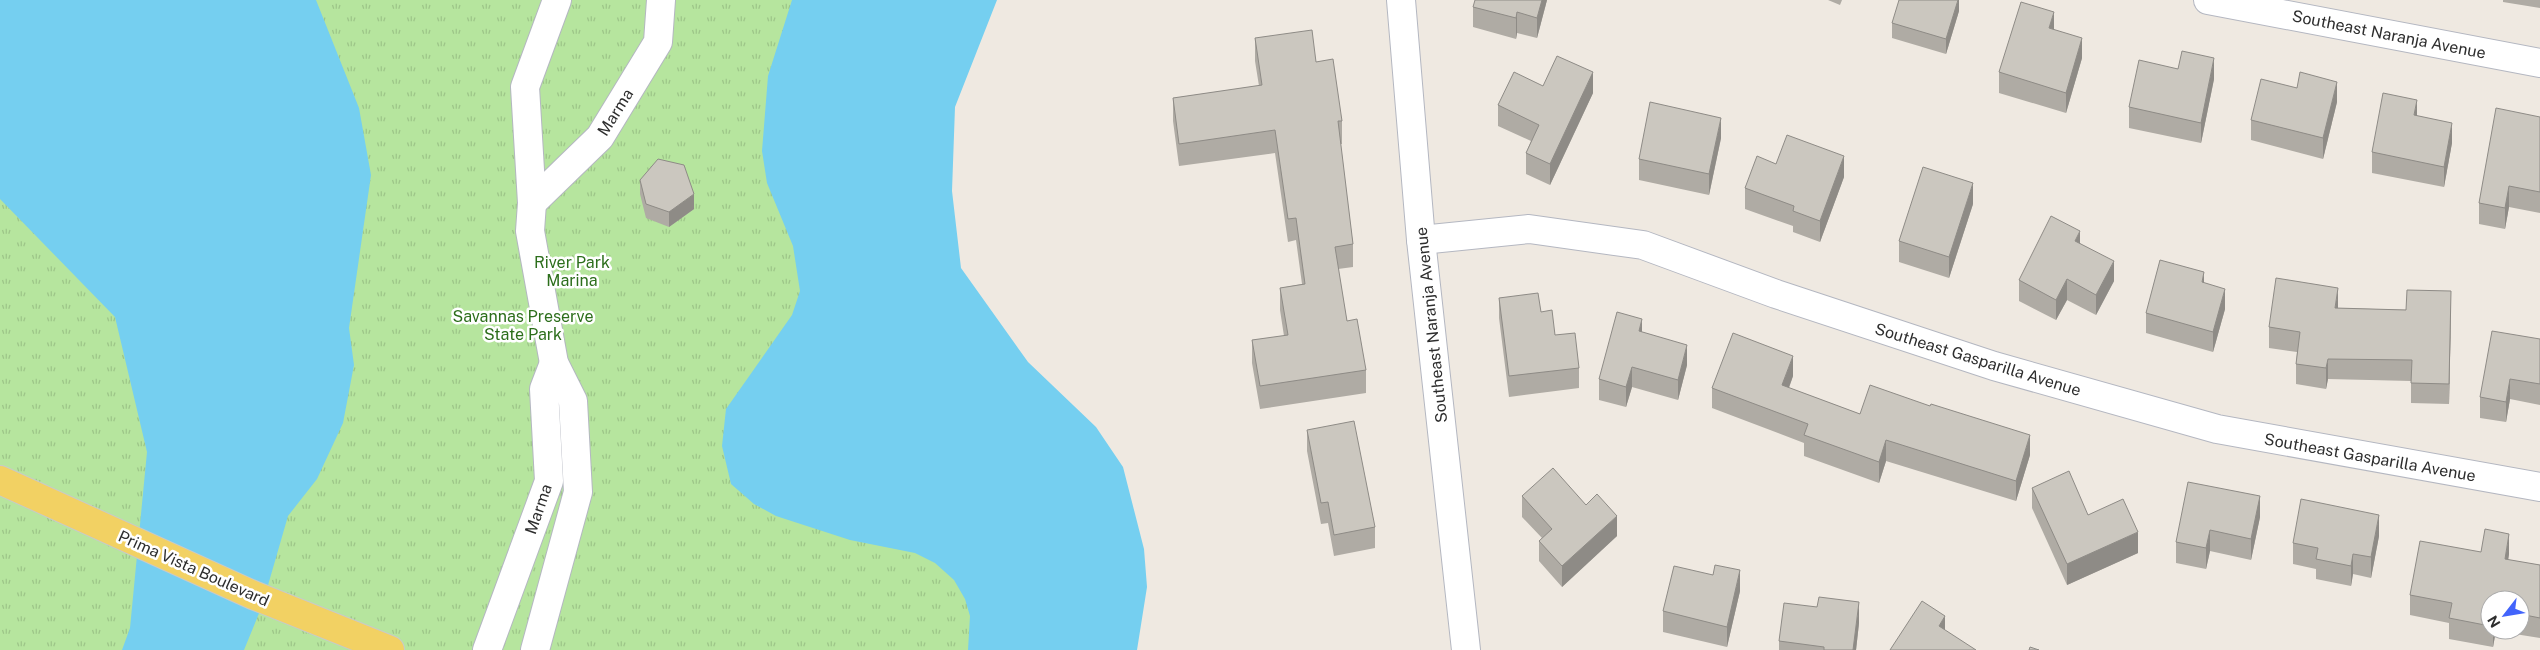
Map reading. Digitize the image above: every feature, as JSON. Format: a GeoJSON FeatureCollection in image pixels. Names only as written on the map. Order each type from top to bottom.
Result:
{"type":"FeatureCollection","features":[{"type":"Feature","properties":{"kind":"main road","name":"Prima Vista Boulevard"},"geometry":{"type":"LineString","coordinates":[[0,480],[253,595],[390,650]]}},
{"type":"Feature","properties":{"kind":"street","name":"Marma"},"geometry":{"type":"LineString","coordinates":[[535,650],[578,492],[573,401],[554,363],[530,230],[532,203],[525,87],[557,0]]}},
{"type":"Feature","properties":{"kind":"street","name":"Marma"},"geometry":{"type":"LineString","coordinates":[[532,203],[600,137],[658,42],[661,0]]}},
{"type":"Feature","properties":{"kind":"street","name":"Southeast Naranja Avenue"},"geometry":{"type":"LineString","coordinates":[[1401,0],[1421,240],[1466,650]]}},
{"type":"Feature","properties":{"kind":"street","name":"Southeast Naranja Avenue"},"geometry":{"type":"LineString","coordinates":[[2208,0],[2540,63]]}},
{"type":"Feature","properties":{"kind":"street","name":"Southeast Gasparilla Avenue"},"geometry":{"type":"LineString","coordinates":[[1421,240],[1529,229],[1643,245],[1776,294],[1994,366],[2217,430],[2540,487]]}},
{"type":"Feature","properties":{"kind":"street","name":"Marma"},"geometry":{"type":"LineString","coordinates":[[487,650],[549,481],[544,389],[554,363]]}},
{"type":"Feature","properties":{"kind":"street"},"geometry":{"type":"LineString","coordinates":[[521,557],[558,568]]}},
{"type":"Feature","properties":{"kind":"green space","name":"Savannas Preserve State Park"},"geometry":{"type":"Polygon","coordinates":[[[0,0],[887,0],[1047,650],[0,650],[0,0]]]}},
{"type":"Feature","properties":{"kind":"water"},"geometry":{"type":"Polygon","coordinates":[[[0,0],[316,0],[359,108],[371,175],[349,328],[354,365],[343,423],[317,479],[288,516],[262,606],[244,650],[122,650],[130,628],[147,452],[115,317],[0,199],[0,0]]]}},
{"type":"Feature","properties":{"kind":"water"},"geometry":{"type":"Polygon","coordinates":[[[792,0],[997,0],[955,107],[952,191],[961,268],[1028,362],[1096,427],[1123,467],[1144,549],[1147,587],[1137,650],[968,650],[970,616],[965,599],[954,580],[935,563],[915,553],[850,540],[776,516],[754,504],[731,484],[722,446],[726,409],[792,315],[800,291],[793,246],[767,183],[762,151],[768,76],[792,0]]]}},
{"type":"Feature","properties":{"kind":"building"},"geometry":{"type":"Polygon","coordinates":[[[1475,0],[1542,0],[1537,18],[1517,12],[1516,18],[1473,7],[1475,0]]]}},
{"type":"Feature","properties":{"kind":"building"},"geometry":{"type":"Polygon","coordinates":[[[1899,0],[1958,0],[1946,39],[1892,23],[1899,0]]]}},
{"type":"Feature","properties":{"kind":"building"},"geometry":{"type":"Polygon","coordinates":[[[2021,2],[2054,12],[2049,28],[2082,38],[2066,93],[1999,72],[2021,2]]]}},
{"type":"Feature","properties":{"kind":"building"},"geometry":{"type":"Polygon","coordinates":[[[1312,30],[1316,62],[1333,59],[1342,121],[1338,121],[1353,244],[1335,247],[1347,321],[1357,319],[1366,370],[1260,386],[1252,340],[1288,335],[1280,288],[1305,284],[1296,218],[1288,219],[1275,130],[1179,144],[1173,98],[1262,85],[1255,38],[1312,30]]]}},
{"type":"Feature","properties":{"kind":"building"},"geometry":{"type":"Polygon","coordinates":[[[2182,51],[2214,58],[2201,123],[2129,107],[2139,60],[2178,69],[2182,51]]]}},
{"type":"Feature","properties":{"kind":"building"},"geometry":{"type":"Polygon","coordinates":[[[1557,56],[1593,72],[1550,164],[1526,153],[1539,125],[1498,105],[1514,72],[1543,86],[1557,56]]]}},
{"type":"Feature","properties":{"kind":"building"},"geometry":{"type":"Polygon","coordinates":[[[2300,72],[2337,82],[2323,138],[2251,120],[2261,79],[2297,88],[2300,72]]]}},
{"type":"Feature","properties":{"kind":"building"},"geometry":{"type":"Polygon","coordinates":[[[2383,93],[2417,100],[2414,115],[2452,123],[2444,167],[2372,152],[2383,93]]]}},
{"type":"Feature","properties":{"kind":"building"},"geometry":{"type":"Polygon","coordinates":[[[1650,102],[1721,118],[1709,174],[1639,159],[1650,102]]]}},
{"type":"Feature","properties":{"kind":"building"},"geometry":{"type":"Polygon","coordinates":[[[2496,108],[2540,117],[2540,192],[2509,186],[2505,208],[2479,203],[2496,108]]]}},
{"type":"Feature","properties":{"kind":"building"},"geometry":{"type":"Polygon","coordinates":[[[1787,135],[1844,156],[1820,221],[1793,211],[1794,206],[1745,188],[1757,156],[1776,164],[1787,135]]]}},
{"type":"Feature","properties":{"kind":"building"},"geometry":{"type":"Polygon","coordinates":[[[658,159],[684,165],[694,194],[669,212],[646,204],[640,180],[658,159]]]}},
{"type":"Feature","properties":{"kind":"building"},"geometry":{"type":"Polygon","coordinates":[[[1923,167],[1973,183],[1949,257],[1899,241],[1923,167]]]}},
{"type":"Feature","properties":{"kind":"building"},"geometry":{"type":"Polygon","coordinates":[[[2051,216],[2080,231],[2075,241],[2114,261],[2096,295],[2067,279],[2056,300],[2019,280],[2051,216]]]}},
{"type":"Feature","properties":{"kind":"building"},"geometry":{"type":"Polygon","coordinates":[[[2160,260],[2204,272],[2202,282],[2225,289],[2213,332],[2146,313],[2160,260]]]}},
{"type":"Feature","properties":{"kind":"building"},"geometry":{"type":"Polygon","coordinates":[[[2276,278],[2338,288],[2335,308],[2406,310],[2407,290],[2451,291],[2449,384],[2411,383],[2412,360],[2328,359],[2326,368],[2296,364],[2300,332],[2269,327],[2276,278]]]}},
{"type":"Feature","properties":{"kind":"building"},"geometry":{"type":"Polygon","coordinates":[[[1538,293],[1541,312],[1552,310],[1555,335],[1575,333],[1579,368],[1509,376],[1499,298],[1538,293]]]}},
{"type":"Feature","properties":{"kind":"building"},"geometry":{"type":"Polygon","coordinates":[[[1617,312],[1642,319],[1639,331],[1687,345],[1678,380],[1632,367],[1626,387],[1599,379],[1617,312]]]}},
{"type":"Feature","properties":{"kind":"building"},"geometry":{"type":"Polygon","coordinates":[[[2492,331],[2540,339],[2540,384],[2510,379],[2506,402],[2480,397],[2492,331]]]}},
{"type":"Feature","properties":{"kind":"building"},"geometry":{"type":"Polygon","coordinates":[[[1733,333],[1793,356],[1782,385],[1860,414],[1870,385],[1930,406],[1931,404],[2030,435],[2016,481],[1886,440],[1879,462],[1804,435],[1808,424],[1712,388],[1733,333]]]}},
{"type":"Feature","properties":{"kind":"building"},"geometry":{"type":"Polygon","coordinates":[[[1354,421],[1375,527],[1334,535],[1328,502],[1321,503],[1307,430],[1354,421]]]}},
{"type":"Feature","properties":{"kind":"building"},"geometry":{"type":"Polygon","coordinates":[[[1553,468],[1586,505],[1597,494],[1617,516],[1562,566],[1539,541],[1552,529],[1522,496],[1553,468]]]}},
{"type":"Feature","properties":{"kind":"building"},"geometry":{"type":"Polygon","coordinates":[[[2069,471],[2088,515],[2123,499],[2138,532],[2067,564],[2032,488],[2069,471]]]}},
{"type":"Feature","properties":{"kind":"building"},"geometry":{"type":"Polygon","coordinates":[[[2188,482],[2260,496],[2251,539],[2210,530],[2206,548],[2176,542],[2188,482]]]}},
{"type":"Feature","properties":{"kind":"building"},"geometry":{"type":"Polygon","coordinates":[[[2301,499],[2379,515],[2371,557],[2353,554],[2351,566],[2316,559],[2318,548],[2293,543],[2301,499]]]}},
{"type":"Feature","properties":{"kind":"building"},"geometry":{"type":"Polygon","coordinates":[[[2485,529],[2509,534],[2505,559],[2540,565],[2540,618],[2530,616],[2530,590],[2480,590],[2480,624],[2449,618],[2452,603],[2410,595],[2420,541],[2481,552],[2485,529]]]}},
{"type":"Feature","properties":{"kind":"building"},"geometry":{"type":"Polygon","coordinates":[[[1715,565],[1740,570],[1727,627],[1663,611],[1674,566],[1713,575],[1715,565]]]}},
{"type":"Feature","properties":{"kind":"building"},"geometry":{"type":"Polygon","coordinates":[[[1819,597],[1859,602],[1853,650],[1824,650],[1824,647],[1779,641],[1784,603],[1817,607],[1819,597]]]}},
{"type":"Feature","properties":{"kind":"building"},"geometry":{"type":"Polygon","coordinates":[[[1922,601],[1945,616],[1939,626],[1976,650],[1890,650],[1922,601]]]}},
{"type":"Feature","properties":{"kind":"park label","name":"River Park Marina"},"geometry":{"type":"Point","coordinates":[572,271]}}]}
